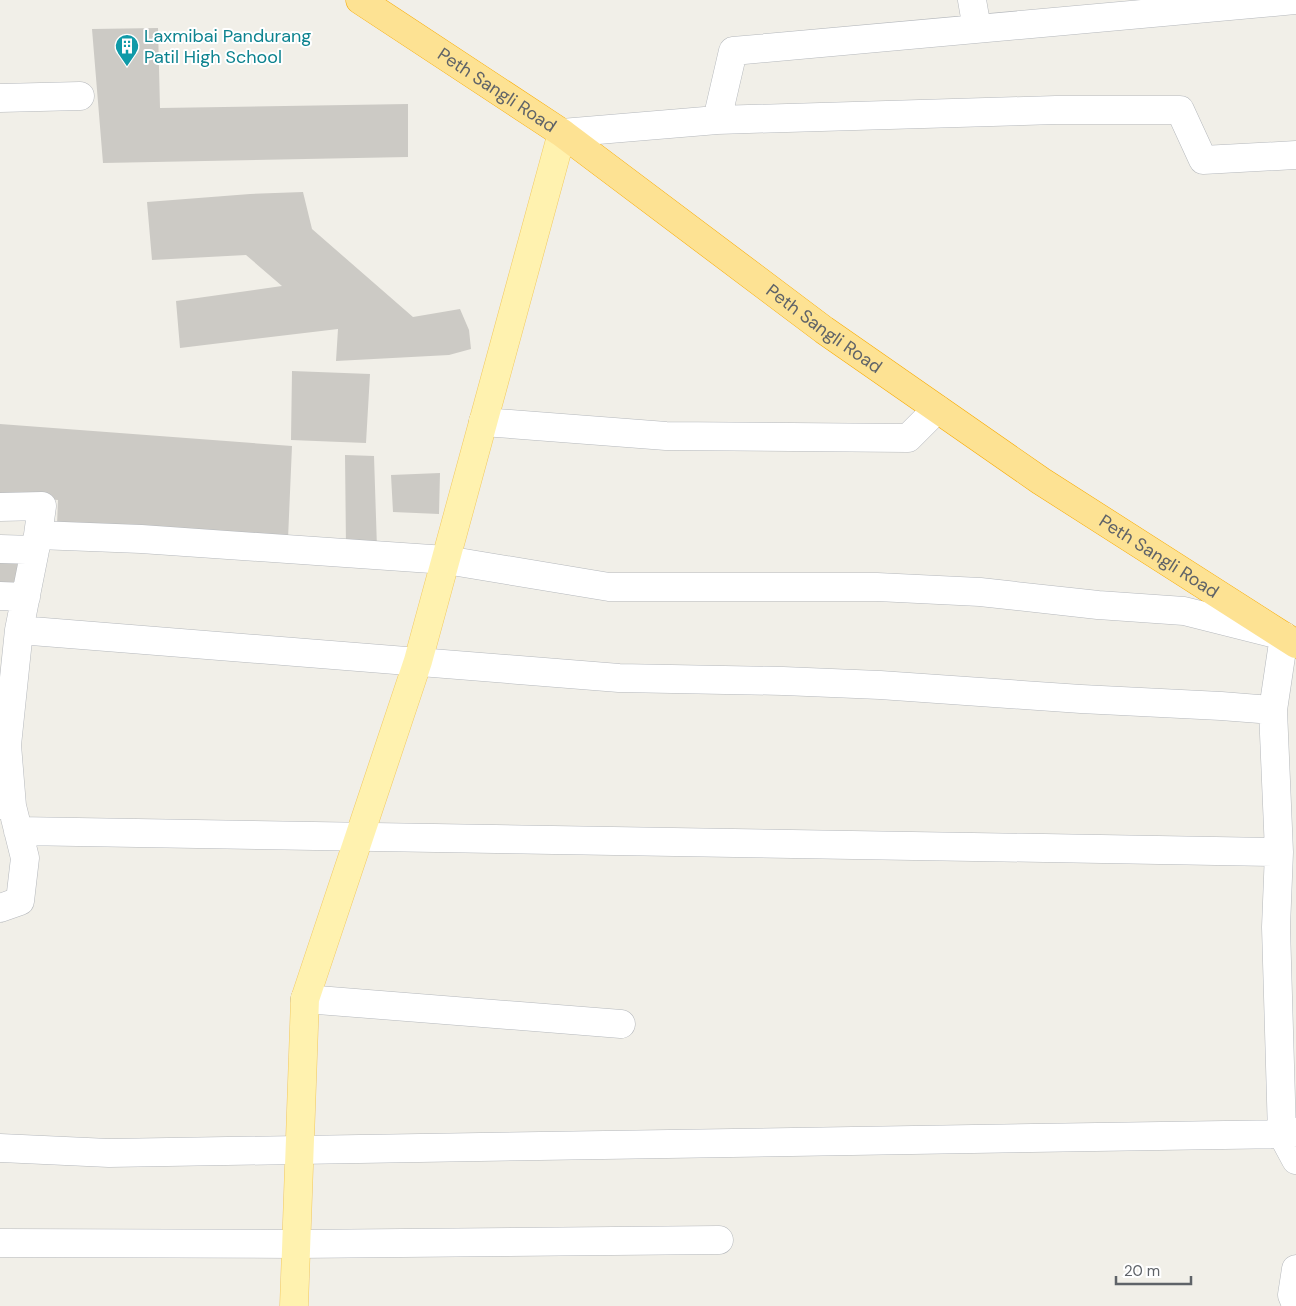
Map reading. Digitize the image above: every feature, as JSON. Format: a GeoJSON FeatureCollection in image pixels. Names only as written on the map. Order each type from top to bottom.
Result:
{"type":"FeatureCollection","features":[{"type":"Feature","properties":{"kind":"highway","name":"Peth Sangli Road"},"geometry":{"type":"LineString","coordinates":[[360,0],[562,133],[824,330],[1041,481],[1290,640]]}},
{"type":"Feature","properties":{"kind":"main road"},"geometry":{"type":"LineString","coordinates":[[294,1306],[305,999],[418,661],[562,133]]}},
{"type":"Feature","properties":{"kind":"street"},"geometry":{"type":"LineString","coordinates":[[972,0],[977,29]]}},
{"type":"Feature","properties":{"kind":"street"},"geometry":{"type":"LineString","coordinates":[[717,120],[733,51],[1296,0]]}},
{"type":"Feature","properties":{"kind":"street"},"geometry":{"type":"LineString","coordinates":[[0,98],[80,96]]}},
{"type":"Feature","properties":{"kind":"street"},"geometry":{"type":"LineString","coordinates":[[562,133],[717,120],[1056,110],[1180,110],[1203,160],[1296,155]]}},
{"type":"Feature","properties":{"kind":"street"},"geometry":{"type":"LineString","coordinates":[[483,422],[666,436],[908,438],[937,409]]}},
{"type":"Feature","properties":{"kind":"street"},"geometry":{"type":"LineString","coordinates":[[0,507],[42,506],[36,543],[13,596],[19,630],[4,744],[10,814],[26,858],[20,901],[0,908]]}},
{"type":"Feature","properties":{"kind":"street"},"geometry":{"type":"LineString","coordinates":[[0,549],[36,543],[141,539],[446,560],[609,587],[877,587],[980,592],[1184,612],[1290,640],[1273,710],[1279,852],[1276,927],[1289,1133],[1296,1160]]}},
{"type":"Feature","properties":{"kind":"street"},"geometry":{"type":"LineString","coordinates":[[19,630],[618,678],[783,680],[1273,710]]}},
{"type":"Feature","properties":{"kind":"street"},"geometry":{"type":"LineString","coordinates":[[10,814],[358,836],[1279,852]]}},
{"type":"Feature","properties":{"kind":"street"},"geometry":{"type":"LineString","coordinates":[[305,999],[621,1024]]}},
{"type":"Feature","properties":{"kind":"street"},"geometry":{"type":"LineString","coordinates":[[0,1148],[109,1153],[300,1151],[1289,1133]]}},
{"type":"Feature","properties":{"kind":"street"},"geometry":{"type":"LineString","coordinates":[[0,1243],[296,1244],[719,1240]]}},
{"type":"Feature","properties":{"kind":"street"},"geometry":{"type":"LineString","coordinates":[[1296,1268],[1292,1294],[1296,1305]]}},
{"type":"Feature","properties":{"kind":"building","name":"Laxmibai Pandurang Patil High School"},"geometry":{"type":"Polygon","coordinates":[[[158,28],[160,108],[408,104],[408,157],[103,163],[92,29],[158,28]]]}},
{"type":"Feature","properties":{"kind":"building"},"geometry":{"type":"Polygon","coordinates":[[[303,192],[312,229],[413,317],[460,309],[469,330],[471,349],[449,355],[336,361],[338,329],[180,348],[176,301],[282,286],[246,255],[152,260],[147,202],[303,192]]]}},
{"type":"Feature","properties":{"kind":"building"},"geometry":{"type":"Polygon","coordinates":[[[292,371],[370,374],[366,443],[291,440],[292,371]]]}},
{"type":"Feature","properties":{"kind":"building"},"geometry":{"type":"Polygon","coordinates":[[[0,424],[292,446],[288,539],[57,526],[58,500],[0,495],[0,424]]]}},
{"type":"Feature","properties":{"kind":"building"},"geometry":{"type":"Polygon","coordinates":[[[345,455],[374,456],[377,548],[346,546],[345,455]]]}},
{"type":"Feature","properties":{"kind":"building"},"geometry":{"type":"Polygon","coordinates":[[[440,473],[439,514],[393,512],[391,475],[440,473]]]}},
{"type":"Feature","properties":{"kind":"building"},"geometry":{"type":"Polygon","coordinates":[[[0,563],[22,563],[20,593],[0,592],[0,563]]]}},
{"type":"Feature","properties":{"kind":"place","name":"Laxmibai Pandurang Patil High School"},"geometry":{"type":"Point","coordinates":[127,67]}}]}
